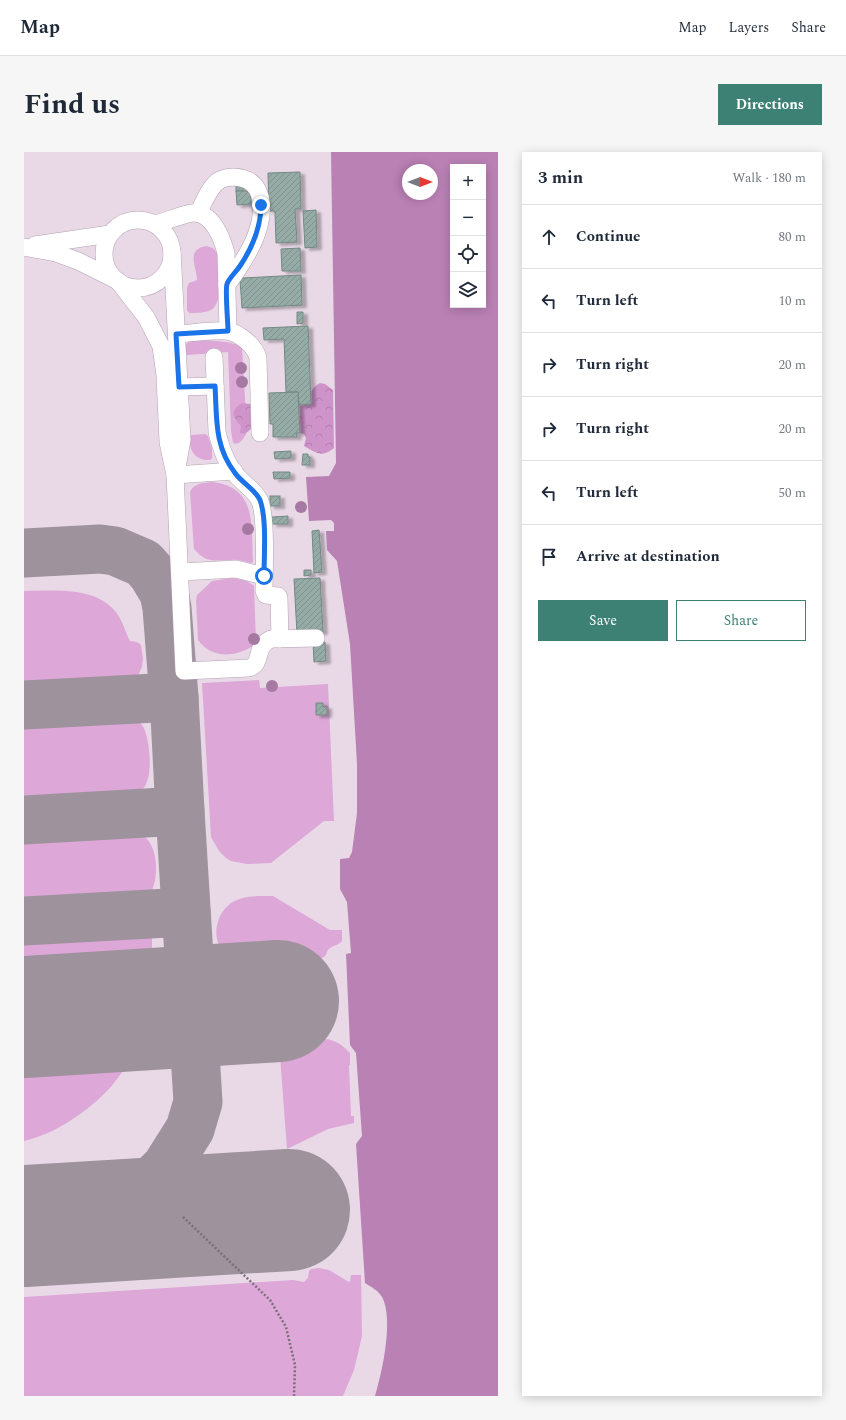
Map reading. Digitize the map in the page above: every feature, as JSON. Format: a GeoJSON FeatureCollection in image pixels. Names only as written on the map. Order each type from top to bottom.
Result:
{"type":"FeatureCollection","features":[{"type":"Feature","properties":{"kind":"lane"},"geometry":{"type":"LineString","coordinates":[[198,213],[214,184],[221,179],[231,177],[247,179],[256,186],[260,194],[261,216],[259,227],[241,265],[227,285]]}},
{"type":"Feature","properties":{"kind":"lane"},"geometry":{"type":"LineString","coordinates":[[156,224],[192,213],[198,213],[205,216],[219,231],[226,253],[228,331]]}},
{"type":"Feature","properties":{"kind":"lane"},"geometry":{"type":"LineString","coordinates":[[175,475],[182,440],[172,251],[167,236],[156,224],[140,219],[131,220],[116,227],[110,234],[104,250],[104,259],[107,268],[112,275],[146,317],[161,346],[165,376],[168,442],[175,475],[184,671],[244,669],[252,667],[257,661],[261,648],[265,642],[271,639],[316,638]]}},
{"type":"Feature","properties":{"kind":"lane"},"geometry":{"type":"LineString","coordinates":[[24,247],[110,234]]}},
{"type":"Feature","properties":{"kind":"lane"},"geometry":{"type":"LineString","coordinates":[[24,247],[56,253],[78,261],[132,287],[140,288],[154,284],[161,279],[170,267],[172,251]]}},
{"type":"Feature","properties":{"kind":"lane"},"geometry":{"type":"LineString","coordinates":[[176,334],[228,331],[249,343],[256,352],[258,358],[260,433]]}},
{"type":"Feature","properties":{"kind":"lane"},"geometry":{"type":"LineString","coordinates":[[214,357],[217,432],[219,442],[234,472],[260,500],[264,526],[265,593],[266,595],[278,596],[280,639]]}},
{"type":"Feature","properties":{"kind":"lane"},"geometry":{"type":"LineString","coordinates":[[179,387],[215,386]]}},
{"type":"Feature","properties":{"kind":"lane"},"geometry":{"type":"LineString","coordinates":[[175,475],[234,472]]}},
{"type":"Feature","properties":{"kind":"lane"},"geometry":{"type":"LineString","coordinates":[[180,572],[236,569],[264,576]]}},
{"type":"Feature","properties":{"kind":"path"},"geometry":{"type":"LineString","coordinates":[[182,1216],[270,1300],[286,1327],[295,1365],[294,1396]]}},
{"type":"Feature","properties":{"kind":"shaded area"},"geometry":{"type":"Polygon","coordinates":[[[331,152],[498,152],[498,1396],[375,1396],[386,1346],[387,1319],[382,1297],[365,1283],[356,1144],[362,1136],[356,1053],[350,1045],[346,954],[351,953],[347,902],[340,889],[340,859],[349,858],[352,852],[357,813],[357,764],[350,644],[337,561],[327,550],[326,531],[334,531],[334,523],[331,520],[309,521],[306,477],[329,476],[336,463],[331,152]]]}},
{"type":"Feature","properties":{"kind":"shaded area"},"geometry":{"type":"Polygon","coordinates":[[[206,246],[213,248],[217,253],[220,283],[218,299],[215,306],[211,310],[189,313],[187,310],[187,288],[189,283],[197,280],[194,255],[200,248],[206,246]]]}},
{"type":"Feature","properties":{"kind":"shaded area"},"geometry":{"type":"Polygon","coordinates":[[[191,340],[210,340],[233,343],[242,348],[247,432],[242,441],[238,443],[233,443],[231,431],[228,352],[187,355],[186,344],[191,340]]]}},
{"type":"Feature","properties":{"kind":"shaded area"},"geometry":{"type":"Polygon","coordinates":[[[205,434],[208,436],[212,449],[212,458],[210,460],[205,460],[196,456],[190,445],[191,435],[205,434]]]}},
{"type":"Feature","properties":{"kind":"shaded area"},"geometry":{"type":"Polygon","coordinates":[[[212,482],[227,485],[238,492],[245,500],[251,523],[253,562],[251,563],[237,560],[207,559],[194,549],[190,492],[196,485],[212,482]]]}},
{"type":"Feature","properties":{"kind":"shaded area"},"geometry":{"type":"Polygon","coordinates":[[[233,578],[247,581],[254,586],[256,644],[241,652],[233,654],[210,651],[198,640],[197,595],[212,581],[233,578]]]}},
{"type":"Feature","properties":{"kind":"shaded area"},"geometry":{"type":"Polygon","coordinates":[[[24,591],[72,592],[96,597],[106,603],[115,611],[122,621],[130,641],[137,642],[141,645],[143,658],[142,667],[138,675],[131,681],[123,684],[24,689],[24,591]]]}},
{"type":"Feature","properties":{"kind":"shaded area"},"geometry":{"type":"Polygon","coordinates":[[[259,680],[260,688],[328,684],[334,821],[324,821],[271,863],[247,864],[231,861],[226,858],[219,851],[211,837],[202,683],[259,680]]]}},
{"type":"Feature","properties":{"kind":"shaded area"},"geometry":{"type":"Polygon","coordinates":[[[123,715],[134,718],[138,721],[145,730],[147,737],[150,764],[147,780],[142,789],[130,796],[24,803],[24,721],[123,715]]]}},
{"type":"Feature","properties":{"kind":"shaded area"},"geometry":{"type":"Polygon","coordinates":[[[114,829],[138,832],[147,839],[151,846],[156,863],[156,872],[153,889],[147,898],[139,903],[24,910],[24,836],[114,829]]]}},
{"type":"Feature","properties":{"kind":"shaded area"},"geometry":{"type":"Polygon","coordinates":[[[251,896],[273,896],[330,930],[342,930],[342,941],[330,948],[324,957],[318,960],[243,962],[233,959],[225,954],[217,938],[219,919],[224,910],[236,900],[251,896]]]}},
{"type":"Feature","properties":{"kind":"shaded area"},"geometry":{"type":"Polygon","coordinates":[[[139,925],[148,932],[152,938],[152,951],[149,956],[24,964],[24,932],[139,925]]]}},
{"type":"Feature","properties":{"kind":"shaded area"},"geometry":{"type":"Polygon","coordinates":[[[325,1039],[336,1042],[350,1053],[351,1116],[354,1116],[354,1123],[328,1129],[287,1149],[279,1043],[325,1039]]]}},
{"type":"Feature","properties":{"kind":"shaded area"},"geometry":{"type":"Polygon","coordinates":[[[130,1060],[119,1077],[88,1108],[57,1128],[35,1138],[24,1141],[24,1067],[130,1060]]]}},
{"type":"Feature","properties":{"kind":"shaded area"},"geometry":{"type":"Polygon","coordinates":[[[319,1268],[329,1270],[349,1282],[351,1275],[361,1275],[362,1336],[354,1370],[343,1396],[24,1396],[24,1297],[293,1280],[304,1282],[308,1278],[309,1271],[311,1269],[319,1268]]]}},
{"type":"Feature","properties":{"kind":"green space"},"geometry":{"type":"Polygon","coordinates":[[[320,383],[325,384],[333,390],[334,448],[323,454],[304,446],[306,438],[304,434],[300,433],[299,405],[311,404],[312,389],[320,383]]]}},
{"type":"Feature","properties":{"kind":"green space"},"geometry":{"type":"Polygon","coordinates":[[[242,403],[251,404],[253,419],[253,426],[244,434],[240,433],[241,426],[234,417],[235,409],[242,403]]]}},
{"type":"Feature","properties":{"kind":"building"},"geometry":{"type":"Polygon","coordinates":[[[300,172],[301,209],[295,209],[297,242],[276,243],[275,211],[269,211],[268,173],[300,172]]]}},
{"type":"Feature","properties":{"kind":"building"},"geometry":{"type":"Polygon","coordinates":[[[236,184],[243,184],[243,191],[236,191],[236,184]]]}},
{"type":"Feature","properties":{"kind":"building"},"geometry":{"type":"Polygon","coordinates":[[[236,191],[248,191],[251,195],[251,204],[237,205],[236,191]]]}},
{"type":"Feature","properties":{"kind":"building"},"geometry":{"type":"Polygon","coordinates":[[[316,210],[317,247],[305,248],[303,211],[316,210]]]}},
{"type":"Feature","properties":{"kind":"building"},"geometry":{"type":"Polygon","coordinates":[[[300,248],[301,271],[282,271],[281,249],[300,248]]]}},
{"type":"Feature","properties":{"kind":"building"},"geometry":{"type":"Polygon","coordinates":[[[301,275],[302,305],[242,308],[240,280],[243,278],[301,275]]]}},
{"type":"Feature","properties":{"kind":"building"},"geometry":{"type":"Polygon","coordinates":[[[297,312],[303,312],[303,323],[297,324],[297,312]]]}},
{"type":"Feature","properties":{"kind":"building"},"geometry":{"type":"Polygon","coordinates":[[[308,326],[311,404],[299,405],[298,392],[286,392],[284,339],[264,340],[263,328],[308,326]]]}},
{"type":"Feature","properties":{"kind":"building"},"geometry":{"type":"Polygon","coordinates":[[[298,392],[300,433],[296,433],[297,437],[273,437],[273,424],[270,424],[269,393],[298,392]]]}},
{"type":"Feature","properties":{"kind":"building"},"geometry":{"type":"Polygon","coordinates":[[[291,451],[291,458],[275,459],[274,452],[291,451]]]}},
{"type":"Feature","properties":{"kind":"building"},"geometry":{"type":"Polygon","coordinates":[[[303,454],[308,454],[308,457],[310,457],[310,465],[302,465],[303,454]]]}},
{"type":"Feature","properties":{"kind":"building"},"geometry":{"type":"Polygon","coordinates":[[[273,472],[290,472],[290,478],[274,479],[273,472]]]}},
{"type":"Feature","properties":{"kind":"building"},"geometry":{"type":"Polygon","coordinates":[[[270,496],[280,496],[280,506],[270,506],[270,496]]]}},
{"type":"Feature","properties":{"kind":"building"},"geometry":{"type":"Polygon","coordinates":[[[288,516],[288,524],[272,524],[272,517],[288,516]]]}},
{"type":"Feature","properties":{"kind":"building"},"geometry":{"type":"Polygon","coordinates":[[[319,530],[322,572],[314,573],[312,531],[319,530]]]}},
{"type":"Feature","properties":{"kind":"building"},"geometry":{"type":"Polygon","coordinates":[[[304,570],[311,570],[311,575],[304,576],[304,570]]]}},
{"type":"Feature","properties":{"kind":"building"},"geometry":{"type":"Polygon","coordinates":[[[320,578],[323,632],[297,634],[294,579],[320,578]]]}},
{"type":"Feature","properties":{"kind":"building"},"geometry":{"type":"Polygon","coordinates":[[[313,642],[325,642],[326,661],[314,662],[313,642]]]}},
{"type":"Feature","properties":{"kind":"building"},"geometry":{"type":"Polygon","coordinates":[[[316,703],[323,703],[323,707],[327,706],[327,715],[316,715],[316,703]]]}},
{"type":"Feature","properties":{"kind":"taxiway"},"geometry":{"type":"LineString","coordinates":[[24,553],[100,549],[115,551],[143,563],[152,573],[164,593],[167,608],[174,697],[198,1102],[190,1129],[166,1167],[153,1180],[120,1202],[99,1210],[51,1224]]}},
{"type":"Feature","properties":{"kind":"taxiway"},"geometry":{"type":"LineString","coordinates":[[24,705],[174,697]]}},
{"type":"Feature","properties":{"kind":"taxiway"},"geometry":{"type":"LineString","coordinates":[[24,820],[180,811]]}},
{"type":"Feature","properties":{"kind":"taxiway"},"geometry":{"type":"LineString","coordinates":[[24,921],[186,912]]}},
{"type":"Feature","properties":{"kind":"taxiway"},"geometry":{"type":"LineString","coordinates":[[95,1013],[139,1007],[162,1000],[171,995],[178,989],[182,982],[189,956]]}},
{"type":"Feature","properties":{"kind":"runway"},"geometry":{"type":"LineString","coordinates":[[24,1017],[278,1001]]}},
{"type":"Feature","properties":{"kind":"runway"},"geometry":{"type":"LineString","coordinates":[[24,1226],[289,1210]]}},
{"type":"Feature","properties":{"kind":"route"},"geometry":{"type":"LineString","coordinates":[[261,205],[259,227],[241,265],[227,285],[228,331],[176,334],[179,387],[215,386],[217,432],[219,442],[234,472],[260,500],[264,526],[264,576]]}}]}
